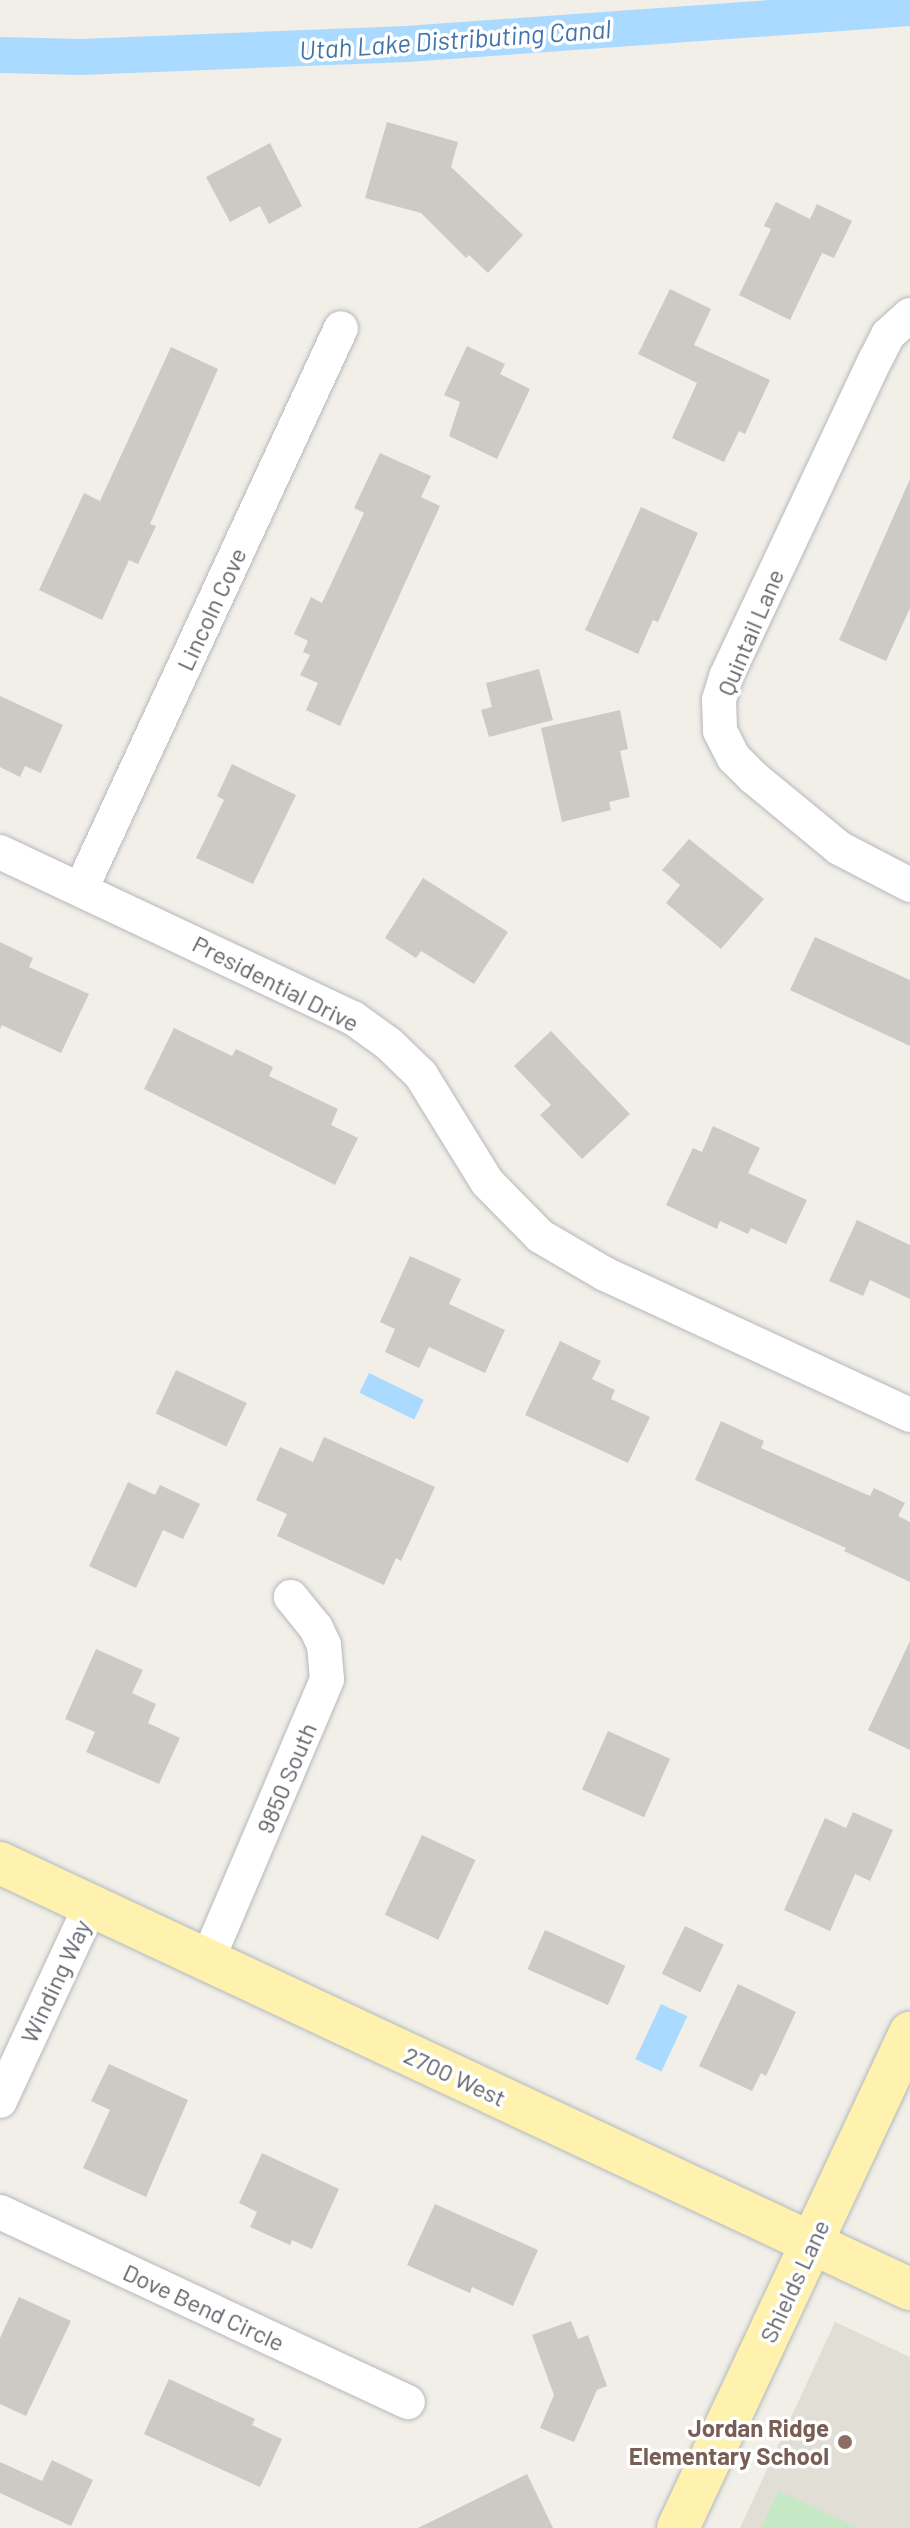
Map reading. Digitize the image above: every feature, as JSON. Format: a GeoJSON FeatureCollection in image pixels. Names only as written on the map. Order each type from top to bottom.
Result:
{"type":"FeatureCollection","features":[{"type":"Feature","properties":{"kind":"main road","name":"2700 West"},"geometry":{"type":"LineString","coordinates":[[0,1863],[910,2289]]}},
{"type":"Feature","properties":{"kind":"main road","name":"Shields Lane"},"geometry":{"type":"LineString","coordinates":[[678,2528],[910,2033]]}},
{"type":"Feature","properties":{"kind":"street","name":"Quintail Lane"},"geometry":{"type":"LineString","coordinates":[[909,315],[888,335],[875,360],[726,677],[719,700],[720,731],[734,758],[753,777],[839,848],[910,885]]}},
{"type":"Feature","properties":{"kind":"street","name":"Lincoln Cove"},"geometry":{"type":"LineString","coordinates":[[81,889],[341,328]]}},
{"type":"Feature","properties":{"kind":"street","name":"Presidential Drive"},"geometry":{"type":"LineString","coordinates":[[0,852],[353,1018],[389,1044],[421,1075],[487,1182],[512,1211],[571,1257],[910,1415]]}},
{"type":"Feature","properties":{"kind":"street","name":"9850 South"},"geometry":{"type":"LineString","coordinates":[[207,1961],[327,1679],[324,1645],[316,1628],[291,1597]]}},
{"type":"Feature","properties":{"kind":"street","name":"Winding Way"},"geometry":{"type":"LineString","coordinates":[[0,2101],[91,1905]]}},
{"type":"Feature","properties":{"kind":"street","name":"Dove Bend Circle"},"geometry":{"type":"LineString","coordinates":[[0,2212],[408,2402]]}},
{"type":"Feature","properties":{"kind":"shaded area","name":"Jordan Ridge Elementary School"},"geometry":{"type":"Polygon","coordinates":[[[835,2322],[910,2357],[910,2528],[740,2528],[835,2322]]]}},
{"type":"Feature","properties":{"kind":"green space"},"geometry":{"type":"Polygon","coordinates":[[[779,2491],[858,2528],[761,2528],[779,2491]]]}},
{"type":"Feature","properties":{"kind":"water"},"geometry":{"type":"Polygon","coordinates":[[[369,1373],[424,1400],[414,1420],[359,1393],[369,1373]]]}},
{"type":"Feature","properties":{"kind":"water"},"geometry":{"type":"Polygon","coordinates":[[[661,2004],[687,2016],[662,2072],[635,2059],[661,2004]]]}},
{"type":"Feature","properties":{"kind":"building"},"geometry":{"type":"Polygon","coordinates":[[[387,122],[458,142],[451,167],[523,235],[488,273],[469,255],[466,258],[421,213],[365,198],[387,122]]]}},
{"type":"Feature","properties":{"kind":"building"},"geometry":{"type":"Polygon","coordinates":[[[270,143],[302,206],[269,224],[260,206],[230,222],[206,177],[270,143]]]}},
{"type":"Feature","properties":{"kind":"building"},"geometry":{"type":"Polygon","coordinates":[[[776,202],[810,219],[817,204],[852,221],[834,258],[822,253],[790,320],[739,295],[771,229],[764,226],[776,202]]]}},
{"type":"Feature","properties":{"kind":"building"},"geometry":{"type":"Polygon","coordinates":[[[670,289],[711,309],[694,345],[770,380],[745,434],[739,431],[724,462],[672,438],[697,383],[638,354],[670,289]]]}},
{"type":"Feature","properties":{"kind":"building"},"geometry":{"type":"Polygon","coordinates":[[[467,346],[505,364],[500,374],[530,389],[497,459],[449,436],[460,402],[444,395],[467,346]]]}},
{"type":"Feature","properties":{"kind":"building"},"geometry":{"type":"Polygon","coordinates":[[[171,347],[218,369],[150,524],[156,526],[138,564],[129,560],[102,620],[39,590],[84,493],[100,501],[171,347]]]}},
{"type":"Feature","properties":{"kind":"building"},"geometry":{"type":"Polygon","coordinates":[[[380,453],[431,476],[421,497],[440,506],[340,726],[306,710],[318,683],[300,675],[310,655],[303,652],[308,641],[294,634],[311,597],[322,603],[364,513],[354,508],[380,453]]]}},
{"type":"Feature","properties":{"kind":"building"},"geometry":{"type":"Polygon","coordinates":[[[910,479],[910,608],[886,661],[839,640],[910,479]]]}},
{"type":"Feature","properties":{"kind":"building"},"geometry":{"type":"Polygon","coordinates":[[[641,507],[698,533],[658,622],[653,620],[638,654],[585,630],[641,507]]]}},
{"type":"Feature","properties":{"kind":"building"},"geometry":{"type":"Polygon","coordinates":[[[539,669],[553,720],[489,737],[481,710],[492,707],[486,683],[539,669]]]}},
{"type":"Feature","properties":{"kind":"building"},"geometry":{"type":"Polygon","coordinates":[[[0,696],[63,725],[41,773],[25,766],[20,777],[0,767],[0,696]]]}},
{"type":"Feature","properties":{"kind":"building"},"geometry":{"type":"Polygon","coordinates":[[[620,710],[628,749],[620,751],[630,797],[609,802],[611,810],[562,822],[541,728],[620,710]]]}},
{"type":"Feature","properties":{"kind":"building"},"geometry":{"type":"Polygon","coordinates":[[[232,764],[296,795],[253,884],[196,858],[224,800],[217,796],[232,764]]]}},
{"type":"Feature","properties":{"kind":"building"},"geometry":{"type":"Polygon","coordinates":[[[689,839],[764,899],[721,949],[666,903],[680,885],[662,870],[689,839]]]}},
{"type":"Feature","properties":{"kind":"building"},"geometry":{"type":"Polygon","coordinates":[[[423,878],[508,932],[474,984],[421,951],[416,958],[385,938],[423,878]]]}},
{"type":"Feature","properties":{"kind":"building"},"geometry":{"type":"Polygon","coordinates":[[[815,937],[910,980],[910,1046],[790,990],[815,937]]]}},
{"type":"Feature","properties":{"kind":"building"},"geometry":{"type":"Polygon","coordinates":[[[0,942],[33,958],[29,967],[89,994],[61,1053],[2,1025],[0,1029],[0,942]]]}},
{"type":"Feature","properties":{"kind":"building"},"geometry":{"type":"Polygon","coordinates":[[[174,1028],[232,1056],[236,1049],[273,1067],[269,1076],[338,1109],[331,1125],[358,1138],[335,1185],[144,1089],[174,1028]]]}},
{"type":"Feature","properties":{"kind":"building"},"geometry":{"type":"Polygon","coordinates":[[[551,1031],[630,1114],[582,1159],[540,1115],[551,1105],[514,1066],[551,1031]]]}},
{"type":"Feature","properties":{"kind":"building"},"geometry":{"type":"Polygon","coordinates":[[[713,1126],[760,1148],[748,1173],[807,1200],[786,1244],[751,1228],[748,1234],[720,1221],[717,1229],[666,1205],[693,1148],[702,1152],[713,1126]]]}},
{"type":"Feature","properties":{"kind":"building"},"geometry":{"type":"Polygon","coordinates":[[[857,1220],[910,1245],[910,1299],[870,1280],[863,1296],[829,1281],[857,1220]]]}},
{"type":"Feature","properties":{"kind":"building"},"geometry":{"type":"Polygon","coordinates":[[[410,1256],[461,1279],[449,1304],[505,1330],[485,1373],[429,1347],[419,1368],[385,1352],[395,1329],[380,1322],[410,1256]]]}},
{"type":"Feature","properties":{"kind":"building"},"geometry":{"type":"Polygon","coordinates":[[[560,1341],[601,1361],[592,1379],[615,1390],[611,1399],[650,1417],[628,1463],[525,1415],[560,1341]]]}},
{"type":"Feature","properties":{"kind":"building"},"geometry":{"type":"Polygon","coordinates":[[[176,1370],[247,1403],[226,1446],[156,1414],[176,1370]]]}},
{"type":"Feature","properties":{"kind":"building"},"geometry":{"type":"Polygon","coordinates":[[[721,1421],[764,1441],[761,1448],[870,1496],[874,1488],[905,1503],[898,1516],[910,1522],[910,1582],[844,1551],[846,1548],[695,1480],[721,1421]]]}},
{"type":"Feature","properties":{"kind":"building"},"geometry":{"type":"Polygon","coordinates":[[[324,1437],[435,1487],[401,1561],[396,1558],[384,1585],[277,1536],[287,1514],[256,1500],[280,1447],[313,1462],[324,1437]]]}},
{"type":"Feature","properties":{"kind":"building"},"geometry":{"type":"Polygon","coordinates":[[[128,1482],[155,1495],[160,1485],[200,1504],[183,1539],[163,1530],[136,1588],[89,1566],[128,1482]]]}},
{"type":"Feature","properties":{"kind":"building"},"geometry":{"type":"Polygon","coordinates":[[[910,1641],[910,1750],[868,1730],[910,1641]]]}},
{"type":"Feature","properties":{"kind":"building"},"geometry":{"type":"Polygon","coordinates":[[[96,1649],[143,1670],[132,1693],[156,1704],[148,1723],[180,1738],[159,1784],[86,1752],[95,1732],[65,1719],[96,1649]]]}},
{"type":"Feature","properties":{"kind":"building"},"geometry":{"type":"Polygon","coordinates":[[[608,1731],[670,1759],[644,1817],[582,1789],[608,1731]]]}},
{"type":"Feature","properties":{"kind":"building"},"geometry":{"type":"Polygon","coordinates":[[[853,1812],[893,1830],[870,1881],[855,1874],[830,1931],[784,1910],[825,1818],[846,1828],[853,1812]]]}},
{"type":"Feature","properties":{"kind":"building"},"geometry":{"type":"Polygon","coordinates":[[[422,1835],[475,1860],[438,1940],[385,1915],[422,1835]]]}},
{"type":"Feature","properties":{"kind":"building"},"geometry":{"type":"Polygon","coordinates":[[[685,1926],[724,1945],[700,1992],[662,1974],[685,1926]]]}},
{"type":"Feature","properties":{"kind":"building"},"geometry":{"type":"Polygon","coordinates":[[[545,1930],[625,1966],[608,2005],[528,1969],[545,1930]]]}},
{"type":"Feature","properties":{"kind":"building"},"geometry":{"type":"Polygon","coordinates":[[[738,1984],[796,2012],[766,2076],[761,2073],[752,2091],[699,2066],[738,1984]]]}},
{"type":"Feature","properties":{"kind":"building"},"geometry":{"type":"Polygon","coordinates":[[[109,2064],[188,2100],[146,2197],[83,2168],[110,2110],[91,2101],[109,2064]]]}},
{"type":"Feature","properties":{"kind":"building"},"geometry":{"type":"Polygon","coordinates":[[[262,2153],[339,2189],[312,2249],[292,2240],[290,2245],[250,2227],[257,2212],[239,2203],[262,2153]]]}},
{"type":"Feature","properties":{"kind":"building"},"geometry":{"type":"Polygon","coordinates":[[[435,2204],[538,2250],[513,2306],[472,2287],[470,2293],[407,2265],[435,2204]]]}},
{"type":"Feature","properties":{"kind":"building"},"geometry":{"type":"Polygon","coordinates":[[[19,2297],[71,2321],[26,2416],[0,2404],[0,2338],[19,2297]]]}},
{"type":"Feature","properties":{"kind":"building"},"geometry":{"type":"Polygon","coordinates":[[[571,2321],[578,2339],[588,2335],[607,2386],[597,2390],[574,2442],[540,2428],[554,2395],[532,2335],[571,2321]]]}},
{"type":"Feature","properties":{"kind":"building"},"geometry":{"type":"Polygon","coordinates":[[[169,2379],[255,2419],[252,2425],[282,2439],[260,2487],[144,2434],[169,2379]]]}},
{"type":"Feature","properties":{"kind":"building"},"geometry":{"type":"Polygon","coordinates":[[[52,2460],[93,2480],[71,2526],[0,2493],[0,2462],[42,2481],[52,2460]]]}},
{"type":"Feature","properties":{"kind":"building"},"geometry":{"type":"Polygon","coordinates":[[[527,2474],[553,2528],[418,2528],[527,2474]]]}},
{"type":"Feature","properties":{"kind":"waterway","name":"Utah Lake Distributing Canal"},"geometry":{"type":"LineString","coordinates":[[0,55],[81,57],[407,44],[910,8]]}},
{"type":"Feature","properties":{"kind":"place","name":"Jordan Ridge Elementary School"},"geometry":{"type":"Point","coordinates":[845,2442]}}]}
